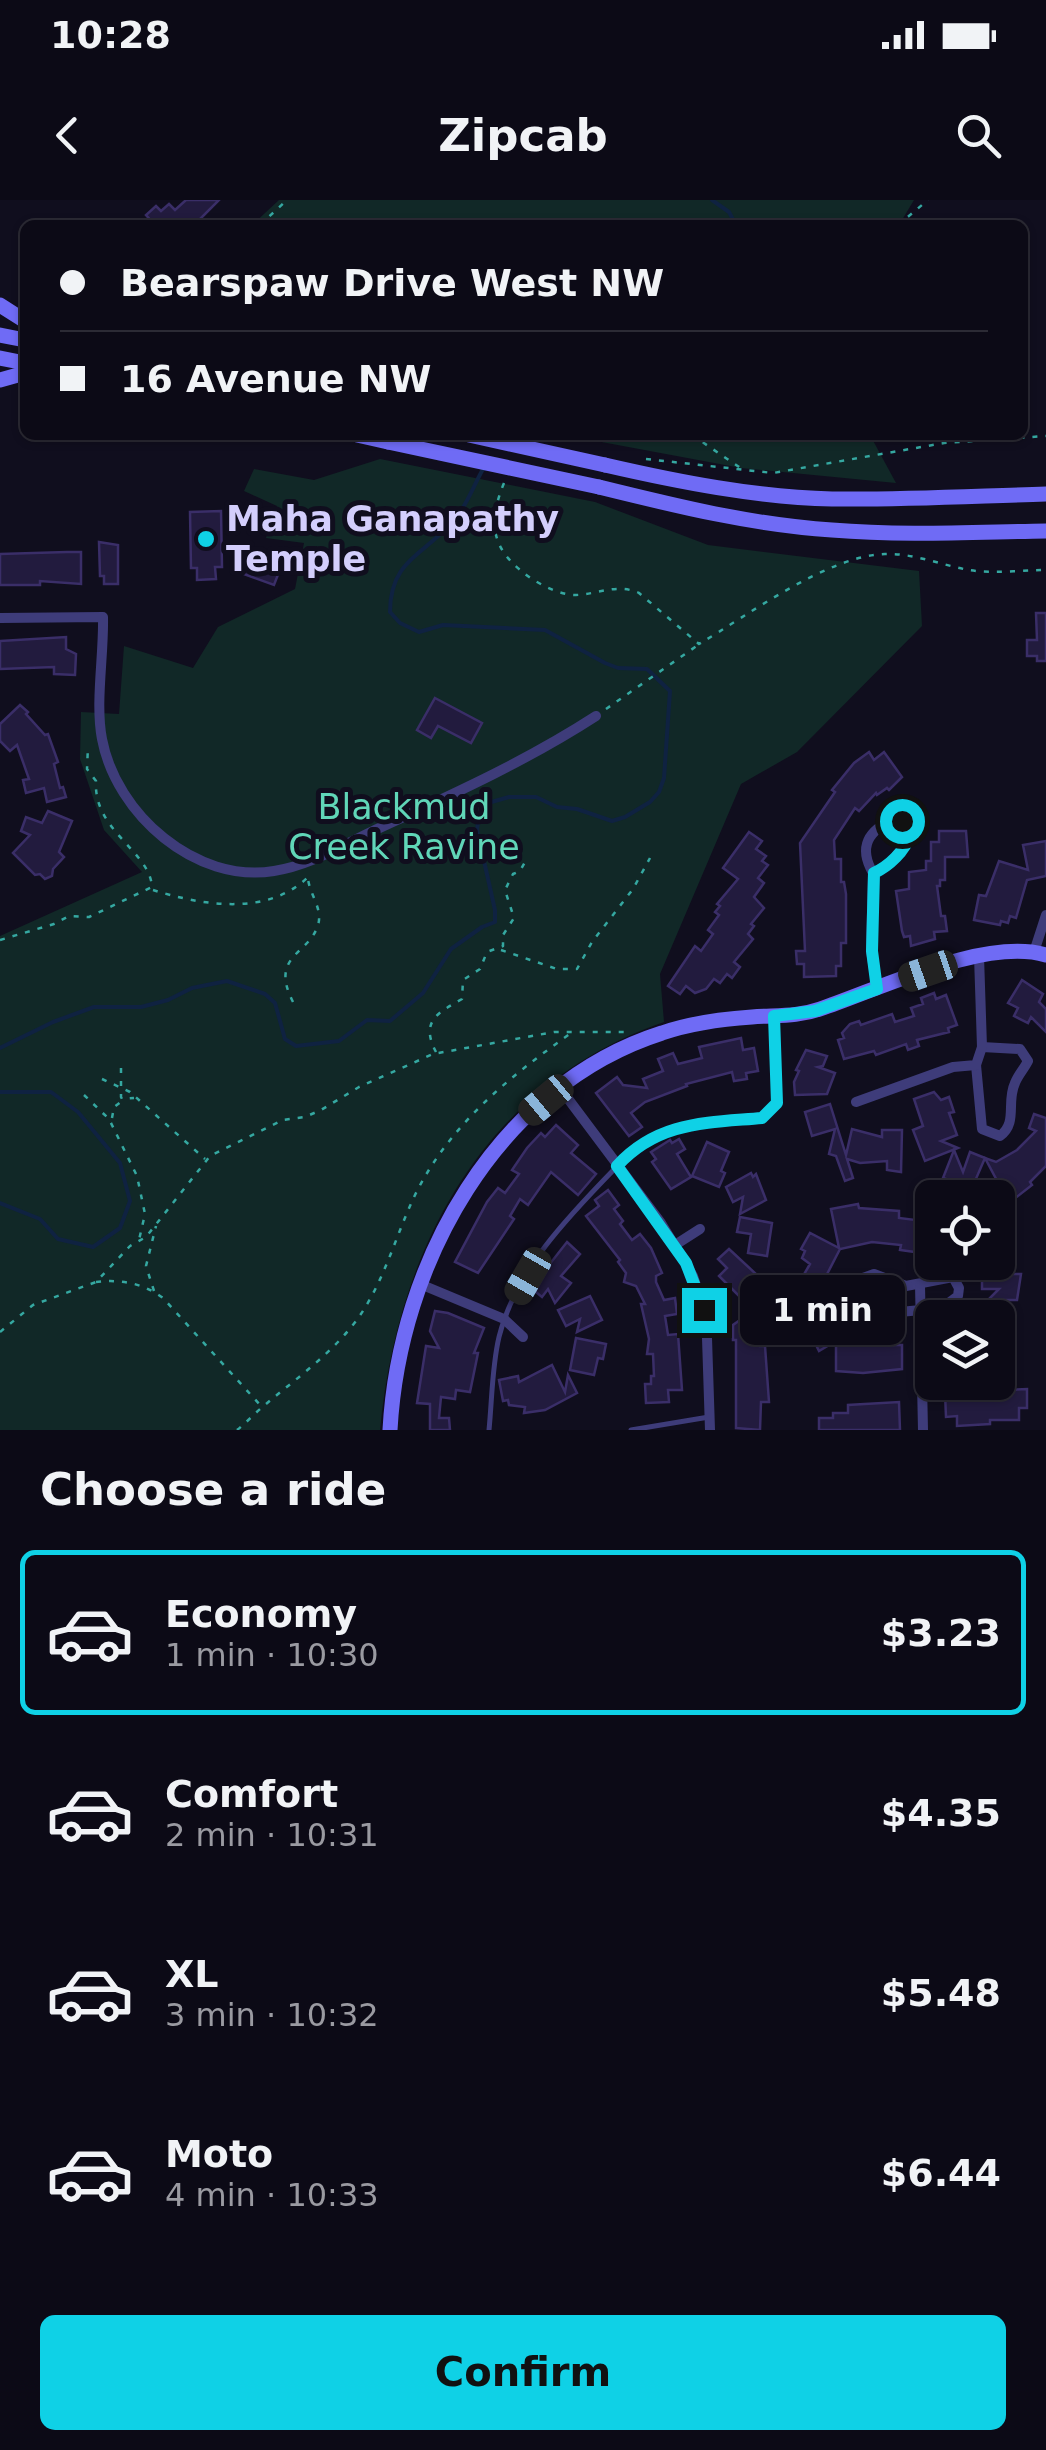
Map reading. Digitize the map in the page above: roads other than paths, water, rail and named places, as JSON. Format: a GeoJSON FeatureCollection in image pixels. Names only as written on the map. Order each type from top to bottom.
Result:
{"type":"FeatureCollection","features":[{"type":"Feature","properties":{"kind":"main road"},"geometry":{"type":"LineString","coordinates":[[379,440],[742,519],[830,530],[1046,531]]}},
{"type":"Feature","properties":{"kind":"main road"},"geometry":{"type":"LineString","coordinates":[[492,440],[715,487],[798,497],[1046,494]]}},
{"type":"Feature","properties":{"kind":"main road"},"geometry":{"type":"LineString","coordinates":[[390,1430],[400,1351],[420,1284],[445,1226],[477,1174],[513,1130],[560,1088],[615,1053],[658,1034],[716,1020],[815,1011],[979,956],[1005,951],[1040,954]]}},
{"type":"Feature","properties":{"kind":"street"},"geometry":{"type":"LineString","coordinates":[[0,618],[103,617],[104,748],[126,795],[166,840],[196,858],[234,870],[264,872],[304,863],[482,782],[596,716]]}},
{"type":"Feature","properties":{"kind":"street"},"geometry":{"type":"LineString","coordinates":[[874,873],[888,865],[908,841],[910,835],[902,821],[888,822],[869,841],[864,858],[874,873],[872,951],[877,989]]}},
{"type":"Feature","properties":{"kind":"street"},"geometry":{"type":"LineString","coordinates":[[1040,954],[1046,915]]}},
{"type":"Feature","properties":{"kind":"street"},"geometry":{"type":"LineString","coordinates":[[979,956],[982,1047],[976,1065],[982,1129],[1000,1136],[1008,1130],[1011,1120],[1008,1101],[1015,1080],[1028,1061],[1020,1049],[982,1047]]}},
{"type":"Feature","properties":{"kind":"street"},"geometry":{"type":"LineString","coordinates":[[856,1102],[953,1066],[976,1065]]}},
{"type":"Feature","properties":{"kind":"street"},"geometry":{"type":"LineString","coordinates":[[560,1088],[675,1244],[693,1276],[704,1310],[710,1430]]}},
{"type":"Feature","properties":{"kind":"street"},"geometry":{"type":"LineString","coordinates":[[675,1244],[700,1228]]}},
{"type":"Feature","properties":{"kind":"street"},"geometry":{"type":"LineString","coordinates":[[915,1311],[868,1315],[861,1302],[861,1284],[866,1276],[874,1274],[906,1286],[953,1278],[959,1288],[954,1300]]}},
{"type":"Feature","properties":{"kind":"street"},"geometry":{"type":"LineString","coordinates":[[420,1284],[504,1319],[523,1338]]}},
{"type":"Feature","properties":{"kind":"street"},"geometry":{"type":"LineString","coordinates":[[920,1285],[921,1300]]}},
{"type":"Feature","properties":{"kind":"street"},"geometry":{"type":"LineString","coordinates":[[923,1400],[924,1430]]}},
{"type":"Feature","properties":{"kind":"lane"},"geometry":{"type":"LineString","coordinates":[[489,1430],[498,1340],[504,1319],[545,1246],[617,1166],[642,1145],[685,1124],[762,1118],[775,1108],[774,1016]]}},
{"type":"Feature","properties":{"kind":"lane"},"geometry":{"type":"LineString","coordinates":[[630,1430],[709,1417]]}},
{"type":"Feature","properties":{"kind":"waterway"},"geometry":{"type":"LineString","coordinates":[[712,200],[733,220]]}},
{"type":"Feature","properties":{"kind":"waterway"},"geometry":{"type":"LineString","coordinates":[[0,1048],[94,1007],[141,1007],[192,988],[227,981],[265,994],[275,1003],[285,1039],[296,1046],[339,1041],[367,1020],[390,1021],[423,993],[451,949],[495,922],[477,830],[479,815],[488,803],[509,797],[536,797],[557,807],[612,821],[650,802],[659,792],[664,778],[670,691],[647,669],[618,668],[545,630],[443,625],[419,632],[400,623],[390,612],[396,580],[403,568],[456,518],[483,469]]}},
{"type":"Feature","properties":{"kind":"waterway"},"geometry":{"type":"LineString","coordinates":[[0,1092],[51,1092],[78,1112],[120,1163],[130,1201],[120,1228],[93,1247],[58,1239],[40,1219],[0,1203]]}},
{"type":"Feature","properties":{"kind":"place","name":"Maha Ganapathy Temple"},"geometry":{"type":"Point","coordinates":[206,539]}},
{"type":"Feature","properties":{"kind":"park label","name":"Blackmud Creek Ravine"},"geometry":{"type":"Point","coordinates":[404,827]}}]}
